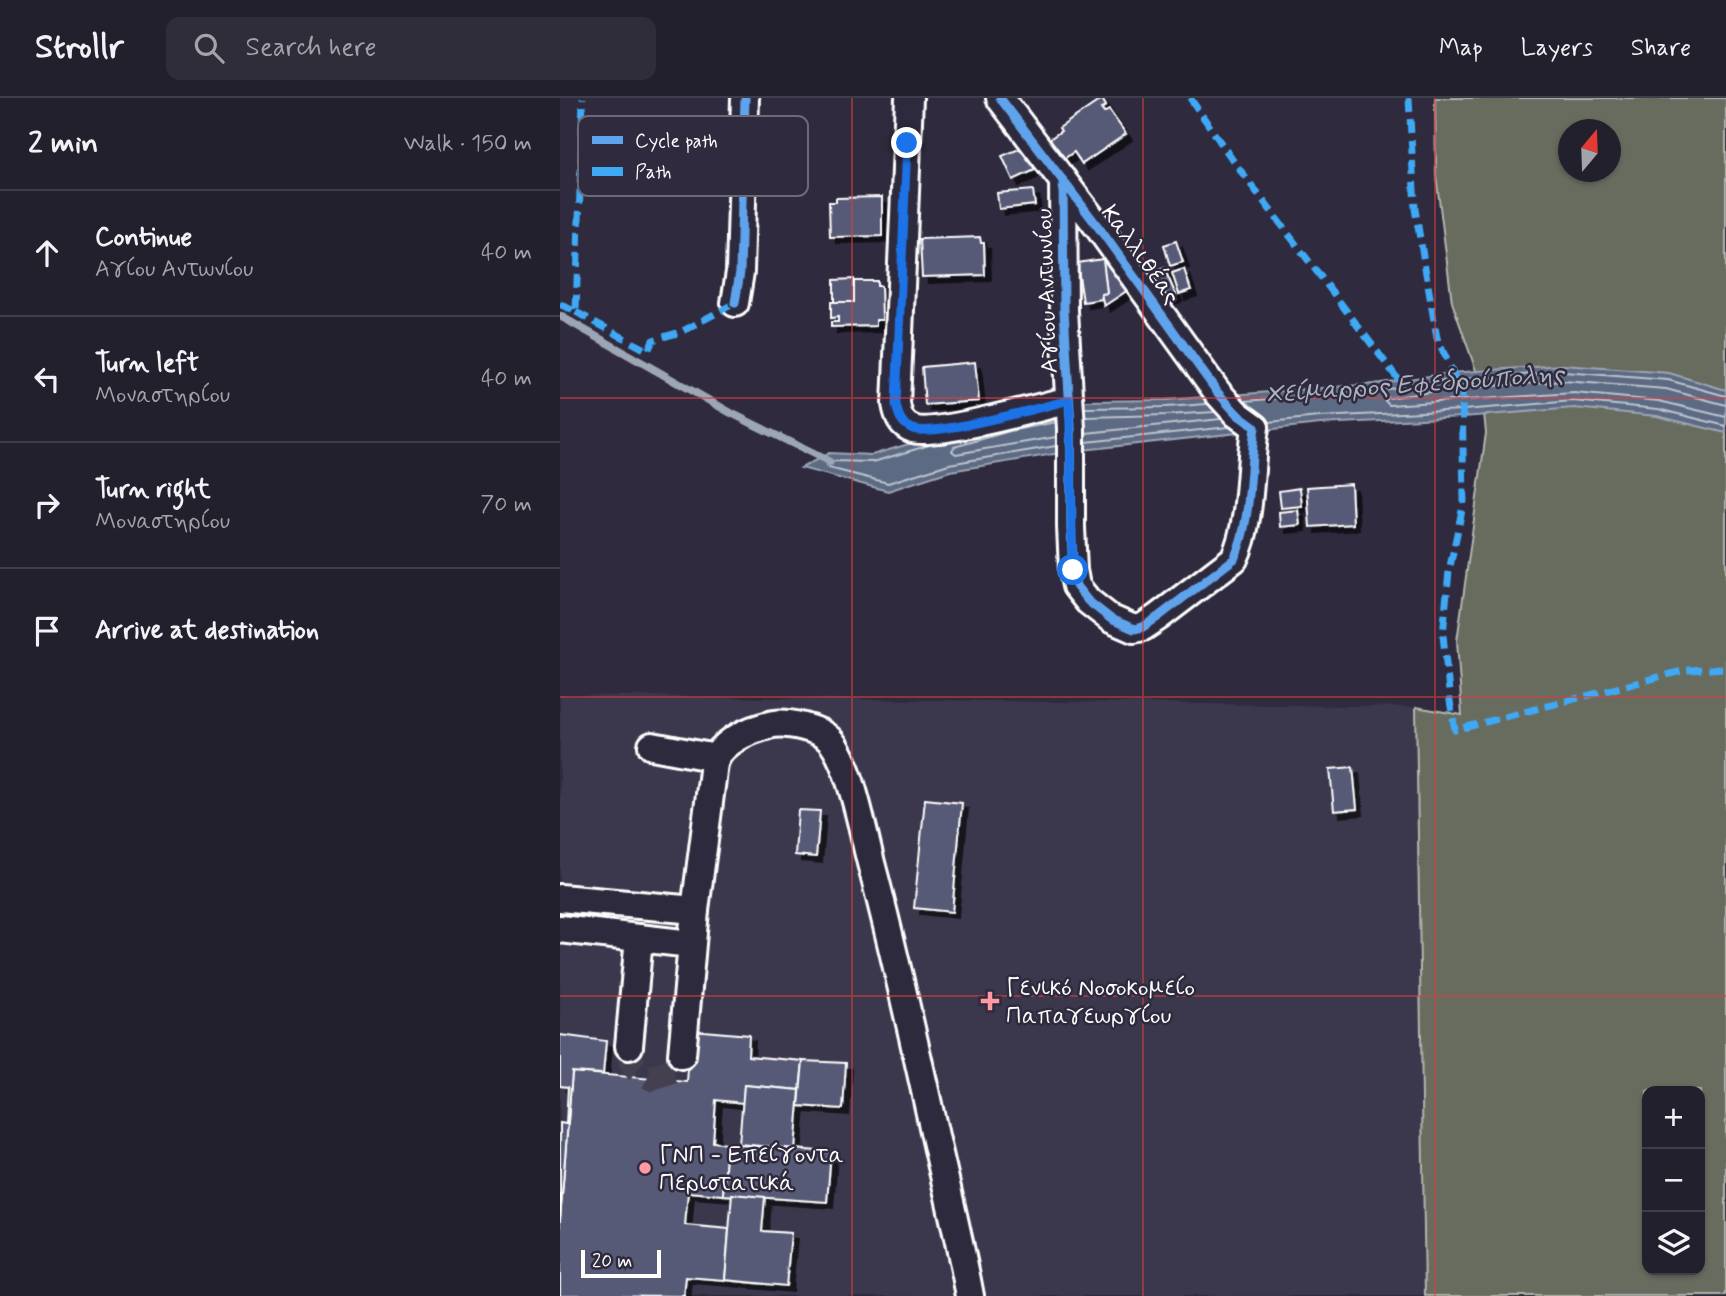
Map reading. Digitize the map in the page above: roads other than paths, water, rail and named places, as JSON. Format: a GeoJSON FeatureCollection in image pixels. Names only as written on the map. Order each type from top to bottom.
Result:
{"type":"FeatureCollection","features":[{"type":"Feature","properties":{"kind":"street"},"geometry":{"type":"LineString","coordinates":[[744,116],[745,98]]}},
{"type":"Feature","properties":{"kind":"street"},"geometry":{"type":"LineString","coordinates":[[909,98],[896,404],[899,419],[910,429],[921,431],[958,426],[1069,400]]}},
{"type":"Feature","properties":{"kind":"street","name":"Καλλιθέας"},"geometry":{"type":"LineString","coordinates":[[1000,98],[1218,393],[1237,414],[1255,427],[1240,548],[1234,559],[1218,572],[1158,617],[1143,627],[1134,629],[1111,619],[1088,601],[1076,586],[1073,570]]}},
{"type":"Feature","properties":{"kind":"street","name":"Αγίου Αντωνίου"},"geometry":{"type":"LineString","coordinates":[[1063,180],[1064,310],[1071,429],[1073,570]]}},
{"type":"Feature","properties":{"kind":"street"},"geometry":{"type":"LineString","coordinates":[[735,303],[740,272],[742,196]]}},
{"type":"Feature","properties":{"kind":"street"},"geometry":{"type":"LineString","coordinates":[[682,1055],[691,944],[716,758],[734,740],[747,732],[771,724],[799,726],[825,736],[840,756],[850,782],[883,909],[970,1296]]}},
{"type":"Feature","properties":{"kind":"street"},"geometry":{"type":"LineString","coordinates":[[652,746],[716,758]]}},
{"type":"Feature","properties":{"kind":"street"},"geometry":{"type":"LineString","coordinates":[[560,898],[695,910]]}},
{"type":"Feature","properties":{"kind":"street"},"geometry":{"type":"LineString","coordinates":[[560,929],[691,944]]}},
{"type":"Feature","properties":{"kind":"street"},"geometry":{"type":"LineString","coordinates":[[629,1046],[639,938]]}},
{"type":"Feature","properties":{"kind":"water"},"geometry":{"type":"Polygon","coordinates":[[[1563,365],[1669,373],[1726,390],[1726,433],[1657,416],[1574,408],[1320,424],[1073,451],[950,471],[888,491],[801,468],[829,453],[872,455],[1006,415],[1084,401],[1166,400],[1374,384],[1450,373],[1563,365]]]}},
{"type":"Feature","properties":{"kind":"waterway","name":"Χείμαρρος Εφεδρούπολης"},"geometry":{"type":"LineString","coordinates":[[560,316],[731,413],[830,462]]}},
{"type":"Feature","properties":{"kind":"tunnel"},"geometry":{"type":"LineString","coordinates":[[629,1046],[634,1066],[652,1078],[679,1069],[682,1055]]}},
{"type":"Feature","properties":{"kind":"place","name":"Γενικό Νοσοκομείο Παπαγεωργίου"},"geometry":{"type":"Point","coordinates":[990,1001]}},
{"type":"Feature","properties":{"kind":"place","name":"ΓΝΠ - Επείγοντα Περιστατικά"},"geometry":{"type":"Point","coordinates":[645,1168]}}]}
